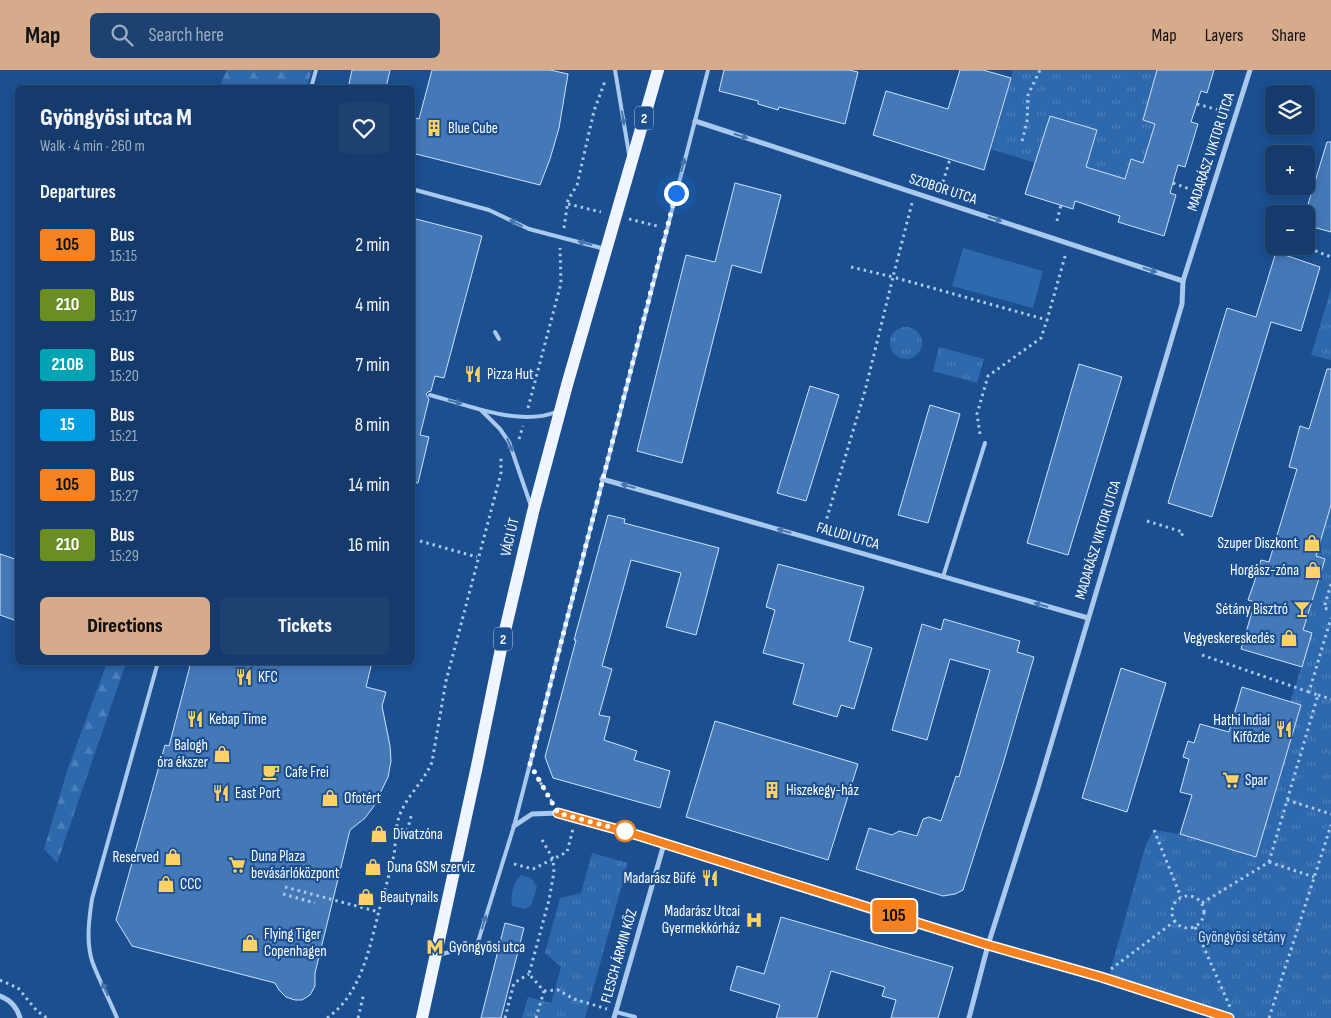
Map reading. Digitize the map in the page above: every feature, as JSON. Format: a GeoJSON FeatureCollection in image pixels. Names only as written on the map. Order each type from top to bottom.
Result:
{"type":"FeatureCollection","features":[{"type":"Feature","properties":{"kind":"main road","name":"VÁCI ÚT"},"geometry":{"type":"LineString","coordinates":[[422,1018],[503,639],[533,512],[658,70]]}},
{"type":"Feature","properties":{"kind":"street","name":"MADARÁSZ VIKTOR UTCA"},"geometry":{"type":"LineString","coordinates":[[969,1018],[988,945],[1038,788],[1182,304],[1183,282],[1250,70]]}},
{"type":"Feature","properties":{"kind":"street","name":"SZOBOR UTCA"},"geometry":{"type":"LineString","coordinates":[[694,121],[1183,282]]}},
{"type":"Feature","properties":{"kind":"street","name":"FALUDI UTCA"},"geometry":{"type":"LineString","coordinates":[[602,479],[1088,618]]}},
{"type":"Feature","properties":{"kind":"street"},"geometry":{"type":"LineString","coordinates":[[514,826],[532,814],[558,813],[637,835],[1229,1018]]}},
{"type":"Feature","properties":{"kind":"street","name":"FLESCH ÁRMIN KÖZ"},"geometry":{"type":"LineString","coordinates":[[614,1018],[664,844]]}},
{"type":"Feature","properties":{"kind":"street"},"geometry":{"type":"LineString","coordinates":[[0,996],[12,1002],[20,1018]]}},
{"type":"Feature","properties":{"kind":"lane"},"geometry":{"type":"LineString","coordinates":[[312,85],[316,70]]}},
{"type":"Feature","properties":{"kind":"lane"},"geometry":{"type":"LineString","coordinates":[[615,70],[631,166]]}},
{"type":"Feature","properties":{"kind":"lane"},"geometry":{"type":"LineString","coordinates":[[436,955],[477,945],[514,826],[708,70]]}},
{"type":"Feature","properties":{"kind":"lane"},"geometry":{"type":"LineString","coordinates":[[415,190],[489,210],[529,229],[607,249]]}},
{"type":"Feature","properties":{"kind":"lane"},"geometry":{"type":"LineString","coordinates":[[495,332],[498,339]]}},
{"type":"Feature","properties":{"kind":"lane"},"geometry":{"type":"LineString","coordinates":[[430,395],[516,418],[543,416],[561,410]]}},
{"type":"Feature","properties":{"kind":"lane"},"geometry":{"type":"LineString","coordinates":[[479,408],[500,430],[510,445],[533,512]]}},
{"type":"Feature","properties":{"kind":"lane"},"geometry":{"type":"LineString","coordinates":[[943,577],[985,443]]}},
{"type":"Feature","properties":{"kind":"lane"},"geometry":{"type":"LineString","coordinates":[[117,1018],[92,960],[89,943],[89,922],[92,899],[157,665]]}},
{"type":"Feature","properties":{"kind":"lane"},"geometry":{"type":"LineString","coordinates":[[616,1012],[635,1017]]}},
{"type":"Feature","properties":{"kind":"path"},"geometry":{"type":"LineString","coordinates":[[1022,141],[1027,122],[1028,95],[1040,70]]}},
{"type":"Feature","properties":{"kind":"path"},"geometry":{"type":"LineString","coordinates":[[328,1018],[340,1008],[352,991],[369,949],[393,856],[399,817],[410,794],[429,768],[434,755],[446,681],[477,557],[501,473],[502,452],[520,439],[526,418],[561,283],[559,254],[567,218],[569,197],[578,181],[594,111],[606,78]]}},
{"type":"Feature","properties":{"kind":"path"},"geometry":{"type":"LineString","coordinates":[[1197,104],[1219,110]]}},
{"type":"Feature","properties":{"kind":"path"},"geometry":{"type":"LineString","coordinates":[[943,182],[950,159]]}},
{"type":"Feature","properties":{"kind":"path"},"geometry":{"type":"LineString","coordinates":[[1173,183],[1195,191]]}},
{"type":"Feature","properties":{"kind":"path"},"geometry":{"type":"LineString","coordinates":[[819,541],[865,391],[915,193]]}},
{"type":"Feature","properties":{"kind":"path"},"geometry":{"type":"LineString","coordinates":[[1057,221],[1061,206]]}},
{"type":"Feature","properties":{"kind":"path"},"geometry":{"type":"LineString","coordinates":[[985,443],[980,436],[977,414],[988,376],[1041,338],[1069,244]]}},
{"type":"Feature","properties":{"kind":"path"},"geometry":{"type":"LineString","coordinates":[[1315,251],[1331,257]]}},
{"type":"Feature","properties":{"kind":"path"},"geometry":{"type":"LineString","coordinates":[[851,267],[1047,320]]}},
{"type":"Feature","properties":{"kind":"path"},"geometry":{"type":"LineString","coordinates":[[1147,521],[1183,532],[1181,537]]}},
{"type":"Feature","properties":{"kind":"path"},"geometry":{"type":"LineString","coordinates":[[420,541],[477,557]]}},
{"type":"Feature","properties":{"kind":"path"},"geometry":{"type":"LineString","coordinates":[[1331,584],[1324,608],[1331,610]]}},
{"type":"Feature","properties":{"kind":"path"},"geometry":{"type":"LineString","coordinates":[[1309,692],[1331,620]]}},
{"type":"Feature","properties":{"kind":"path"},"geometry":{"type":"LineString","coordinates":[[1202,655],[1331,699]]}},
{"type":"Feature","properties":{"kind":"path"},"geometry":{"type":"LineString","coordinates":[[1202,904],[1268,862],[1318,695]]}},
{"type":"Feature","properties":{"kind":"path"},"geometry":{"type":"LineString","coordinates":[[530,764],[558,813]]}},
{"type":"Feature","properties":{"kind":"path"},"geometry":{"type":"LineString","coordinates":[[1287,800],[1331,814]]}},
{"type":"Feature","properties":{"kind":"path"},"geometry":{"type":"LineString","coordinates":[[407,830],[412,813]]}},
{"type":"Feature","properties":{"kind":"path"},"geometry":{"type":"LineString","coordinates":[[514,864],[533,870],[566,852],[576,818]]}},
{"type":"Feature","properties":{"kind":"path"},"geometry":{"type":"LineString","coordinates":[[1269,1018],[1331,825]]}},
{"type":"Feature","properties":{"kind":"path"},"geometry":{"type":"LineString","coordinates":[[1154,830],[1181,897]]}},
{"type":"Feature","properties":{"kind":"path"},"geometry":{"type":"LineString","coordinates":[[505,1018],[514,983],[529,974],[549,900],[554,872],[553,859],[541,838]]}},
{"type":"Feature","properties":{"kind":"path"},"geometry":{"type":"LineString","coordinates":[[1268,862],[1314,877]]}},
{"type":"Feature","properties":{"kind":"path"},"geometry":{"type":"LineString","coordinates":[[285,887],[379,912]]}},
{"type":"Feature","properties":{"kind":"path"},"geometry":{"type":"LineString","coordinates":[[284,894],[315,903]]}},
{"type":"Feature","properties":{"kind":"path"},"geometry":{"type":"LineString","coordinates":[[1181,897],[1194,897],[1202,904],[1204,917],[1195,927],[1183,928],[1175,921],[1172,909],[1181,897]]}},
{"type":"Feature","properties":{"kind":"path"},"geometry":{"type":"LineString","coordinates":[[1101,977],[1175,921]]}},
{"type":"Feature","properties":{"kind":"path"},"geometry":{"type":"LineString","coordinates":[[1195,927],[1231,1009]]}},
{"type":"Feature","properties":{"kind":"path"},"geometry":{"type":"LineString","coordinates":[[529,974],[544,991]]}},
{"type":"Feature","properties":{"kind":"path"},"geometry":{"type":"LineString","coordinates":[[544,991],[558,990],[574,999],[616,1012]]}},
{"type":"Feature","properties":{"kind":"path"},"geometry":{"type":"LineString","coordinates":[[536,1018],[544,991]]}},
{"type":"Feature","properties":{"kind":"path"},"geometry":{"type":"LineString","coordinates":[[358,1018],[364,993]]}},
{"type":"Feature","properties":{"kind":"green space"},"geometry":{"type":"Polygon","coordinates":[[[227,70],[312,70],[308,85],[220,85],[227,70]]]}},
{"type":"Feature","properties":{"kind":"green space"},"geometry":{"type":"Polygon","coordinates":[[[1010,70],[1157,70],[1143,120],[1155,124],[1143,163],[1131,159],[1125,179],[1086,167],[1097,130],[1050,116],[1035,163],[991,149],[1013,71],[1010,70]]]}},
{"type":"Feature","properties":{"kind":"green space"},"geometry":{"type":"Polygon","coordinates":[[[963,248],[1043,271],[1033,308],[952,286],[963,248]]]}},
{"type":"Feature","properties":{"kind":"green space"},"geometry":{"type":"Polygon","coordinates":[[[1331,289],[1331,360],[1311,355],[1331,289]]]}},
{"type":"Feature","properties":{"kind":"green space"},"geometry":{"type":"Polygon","coordinates":[[[906,327],[918,331],[922,343],[918,355],[906,359],[894,355],[890,343],[894,331],[906,327]]]}},
{"type":"Feature","properties":{"kind":"green space"},"geometry":{"type":"Polygon","coordinates":[[[939,347],[984,359],[977,383],[933,371],[939,347]]]}},
{"type":"Feature","properties":{"kind":"green space","name":"Gyöngyösi sétány"},"geometry":{"type":"Polygon","coordinates":[[[1331,505],[1331,1018],[1229,1018],[1108,979],[1146,844],[1154,830],[1180,834],[1256,857],[1301,705],[1290,702],[1312,633],[1303,630],[1325,559],[1316,556],[1331,505]]]}},
{"type":"Feature","properties":{"kind":"green space"},"geometry":{"type":"Polygon","coordinates":[[[106,665],[125,665],[57,863],[44,849],[68,768],[106,665]]]}},
{"type":"Feature","properties":{"kind":"green space"},"geometry":{"type":"Polygon","coordinates":[[[592,853],[628,863],[585,1018],[522,1018],[528,997],[551,1003],[561,967],[545,953],[560,898],[581,893],[592,853]]]}},
{"type":"Feature","properties":{"kind":"green space"},"geometry":{"type":"Polygon","coordinates":[[[521,875],[531,878],[537,887],[531,906],[525,909],[512,906],[511,902],[514,885],[521,875]]]}},
{"type":"Feature","properties":{"kind":"building"},"geometry":{"type":"Polygon","coordinates":[[[352,70],[390,70],[387,85],[349,85],[352,70]]]}},
{"type":"Feature","properties":{"kind":"building","name":"Blue Cube"},"geometry":{"type":"Polygon","coordinates":[[[432,70],[550,70],[568,74],[559,128],[540,185],[415,154],[415,118],[419,119],[432,70]]]}},
{"type":"Feature","properties":{"kind":"building"},"geometry":{"type":"Polygon","coordinates":[[[724,70],[849,70],[858,72],[845,124],[779,107],[778,110],[758,104],[758,101],[719,91],[724,70]]]}},
{"type":"Feature","properties":{"kind":"building"},"geometry":{"type":"Polygon","coordinates":[[[960,70],[983,70],[1011,78],[984,170],[873,135],[886,91],[948,109],[960,70]]]}},
{"type":"Feature","properties":{"kind":"building"},"geometry":{"type":"Polygon","coordinates":[[[1157,70],[1214,70],[1207,93],[1201,91],[1191,122],[1198,124],[1185,167],[1178,165],[1170,193],[1176,195],[1164,236],[1118,222],[1120,216],[1075,201],[1073,209],[1025,194],[1050,116],[1097,130],[1086,167],[1125,179],[1131,159],[1143,163],[1155,124],[1143,120],[1157,70]]]}},
{"type":"Feature","properties":{"kind":"building"},"geometry":{"type":"Polygon","coordinates":[[[1327,142],[1331,142],[1331,232],[1315,228],[1315,205],[1308,205],[1311,195],[1315,195],[1315,181],[1327,142]]]}},
{"type":"Feature","properties":{"kind":"building"},"geometry":{"type":"Polygon","coordinates":[[[735,183],[781,195],[761,273],[732,265],[682,463],[637,451],[686,255],[715,262],[735,183]]]}},
{"type":"Feature","properties":{"kind":"building"},"geometry":{"type":"Polygon","coordinates":[[[415,219],[482,236],[444,378],[435,376],[431,391],[426,394],[429,399],[420,435],[429,437],[418,483],[415,482],[415,219]]]}},
{"type":"Feature","properties":{"kind":"building"},"geometry":{"type":"Polygon","coordinates":[[[1275,255],[1285,255],[1320,267],[1301,331],[1271,322],[1212,517],[1168,503],[1227,308],[1256,317],[1275,255]]]}},
{"type":"Feature","properties":{"kind":"building"},"geometry":{"type":"Polygon","coordinates":[[[1079,364],[1122,377],[1068,555],[1027,543],[1079,364]]]}},
{"type":"Feature","properties":{"kind":"building"},"geometry":{"type":"Polygon","coordinates":[[[1327,369],[1331,369],[1331,505],[1316,556],[1325,559],[1303,630],[1312,633],[1302,667],[1241,649],[1255,602],[1248,600],[1261,560],[1269,562],[1297,469],[1289,467],[1300,426],[1309,429],[1327,369]]]}},
{"type":"Feature","properties":{"kind":"building"},"geometry":{"type":"Polygon","coordinates":[[[810,386],[839,395],[806,501],[777,493],[810,386]]]}},
{"type":"Feature","properties":{"kind":"building"},"geometry":{"type":"Polygon","coordinates":[[[930,405],[960,414],[928,523],[898,515],[930,405]]]}},
{"type":"Feature","properties":{"kind":"building"},"geometry":{"type":"Polygon","coordinates":[[[608,515],[625,519],[624,523],[719,548],[696,635],[666,627],[681,573],[631,560],[602,666],[612,669],[599,715],[610,717],[604,740],[637,751],[634,760],[670,771],[660,808],[553,778],[545,757],[608,515]]]}},
{"type":"Feature","properties":{"kind":"building"},"geometry":{"type":"Polygon","coordinates":[[[0,554],[15,559],[15,617],[14,620],[0,615],[0,554]]]}},
{"type":"Feature","properties":{"kind":"building"},"geometry":{"type":"Polygon","coordinates":[[[778,564],[864,587],[849,641],[872,648],[854,709],[841,705],[837,717],[793,704],[804,664],[763,653],[775,610],[766,607],[778,564]]]}},
{"type":"Feature","properties":{"kind":"building"},"geometry":{"type":"Polygon","coordinates":[[[944,619],[1020,641],[1017,652],[1034,657],[1003,764],[963,890],[955,894],[943,896],[856,869],[869,828],[892,835],[899,831],[917,836],[923,819],[929,817],[941,821],[956,776],[959,777],[990,670],[950,659],[927,740],[892,730],[922,624],[941,630],[944,619]]]}},
{"type":"Feature","properties":{"kind":"building","name":"Duna Plaza bevásárlóközpont"},"geometry":{"type":"Polygon","coordinates":[[[190,665],[371,665],[366,687],[386,692],[382,706],[390,746],[391,761],[388,777],[374,806],[365,818],[350,830],[315,973],[315,986],[310,995],[302,1000],[286,997],[275,983],[132,946],[116,920],[165,745],[169,746],[190,665]]]}},
{"type":"Feature","properties":{"kind":"building"},"geometry":{"type":"Polygon","coordinates":[[[1121,668],[1166,683],[1127,812],[1082,798],[1121,668]]]}},
{"type":"Feature","properties":{"kind":"building","name":"Spar"},"geometry":{"type":"Polygon","coordinates":[[[1242,687],[1301,705],[1256,857],[1180,834],[1192,795],[1180,792],[1189,759],[1183,757],[1188,741],[1194,743],[1200,724],[1229,732],[1242,687]]]}},
{"type":"Feature","properties":{"kind":"building","name":"Hiszekegy-ház"},"geometry":{"type":"Polygon","coordinates":[[[715,721],[858,764],[828,860],[686,817],[715,721]]]}},
{"type":"Feature","properties":{"kind":"building"},"geometry":{"type":"Polygon","coordinates":[[[781,917],[953,967],[938,1018],[891,1018],[896,1000],[882,996],[885,987],[831,971],[817,1018],[776,1018],[780,1005],[730,990],[737,966],[764,974],[781,917]]]}},
{"type":"Feature","properties":{"kind":"building"},"geometry":{"type":"Polygon","coordinates":[[[505,923],[524,928],[501,1018],[481,1018],[505,923]]]}},
{"type":"Feature","properties":{"kind":"bus line","name":"105"},"geometry":{"type":"LineString","coordinates":[[558,813],[637,835],[1229,1018]]}},
{"type":"Feature","properties":{"kind":"place","name":"Blue Cube"},"geometry":{"type":"Point","coordinates":[434,128]}},
{"type":"Feature","properties":{"kind":"place","name":"Pizza Hut"},"geometry":{"type":"Point","coordinates":[473,374]}},
{"type":"Feature","properties":{"kind":"place","name":"Szuper Diszkont"},"geometry":{"type":"Point","coordinates":[1312,543]}},
{"type":"Feature","properties":{"kind":"place","name":"Horgász-zóna"},"geometry":{"type":"Point","coordinates":[1313,570]}},
{"type":"Feature","properties":{"kind":"place","name":"Sétány Bisztró"},"geometry":{"type":"Point","coordinates":[1302,609]}},
{"type":"Feature","properties":{"kind":"place","name":"Vegyeskereskedés"},"geometry":{"type":"Point","coordinates":[1289,638]}},
{"type":"Feature","properties":{"kind":"place","name":"KFC"},"geometry":{"type":"Point","coordinates":[244,677]}},
{"type":"Feature","properties":{"kind":"place","name":"Kebap Time"},"geometry":{"type":"Point","coordinates":[195,719]}},
{"type":"Feature","properties":{"kind":"place","name":"Hathi Indiai Kifőzde"},"geometry":{"type":"Point","coordinates":[1284,729]}},
{"type":"Feature","properties":{"kind":"place","name":"Balogh óra ékszer"},"geometry":{"type":"Point","coordinates":[222,754]}},
{"type":"Feature","properties":{"kind":"place","name":"Cafe Frei"},"geometry":{"type":"Point","coordinates":[271,772]}},
{"type":"Feature","properties":{"kind":"place","name":"Spar"},"geometry":{"type":"Point","coordinates":[1231,780]}},
{"type":"Feature","properties":{"kind":"place","name":"Hiszekegy-ház"},"geometry":{"type":"Point","coordinates":[772,790]}},
{"type":"Feature","properties":{"kind":"place","name":"East Port"},"geometry":{"type":"Point","coordinates":[221,793]}},
{"type":"Feature","properties":{"kind":"place","name":"Ofotért"},"geometry":{"type":"Point","coordinates":[330,798]}},
{"type":"Feature","properties":{"kind":"place","name":"Divatzóna"},"geometry":{"type":"Point","coordinates":[379,834]}},
{"type":"Feature","properties":{"kind":"place","name":"Reserved"},"geometry":{"type":"Point","coordinates":[173,857]}},
{"type":"Feature","properties":{"kind":"place","name":"Duna Plaza bevásárlóközpont"},"geometry":{"type":"Point","coordinates":[237,865]}},
{"type":"Feature","properties":{"kind":"place","name":"Duna GSM szerviz"},"geometry":{"type":"Point","coordinates":[373,867]}},
{"type":"Feature","properties":{"kind":"place","name":"Madarász Büfé"},"geometry":{"type":"Point","coordinates":[710,878]}},
{"type":"Feature","properties":{"kind":"place","name":"CCC"},"geometry":{"type":"Point","coordinates":[166,884]}},
{"type":"Feature","properties":{"kind":"place","name":"Beautynails"},"geometry":{"type":"Point","coordinates":[366,897]}},
{"type":"Feature","properties":{"kind":"place","name":"Madarász Utcai Gyermekkórház"},"geometry":{"type":"Point","coordinates":[754,920]}},
{"type":"Feature","properties":{"kind":"place","name":"Flying Tiger Copenhagen"},"geometry":{"type":"Point","coordinates":[250,943]}},
{"type":"Feature","properties":{"kind":"place","name":"Gyöngyösi utca"},"geometry":{"type":"Point","coordinates":[435,947]}},
{"type":"Feature","properties":{"kind":"route"},"geometry":{"type":"LineString","coordinates":[[625,831],[558,813],[530,764],[676,193]]}}]}
